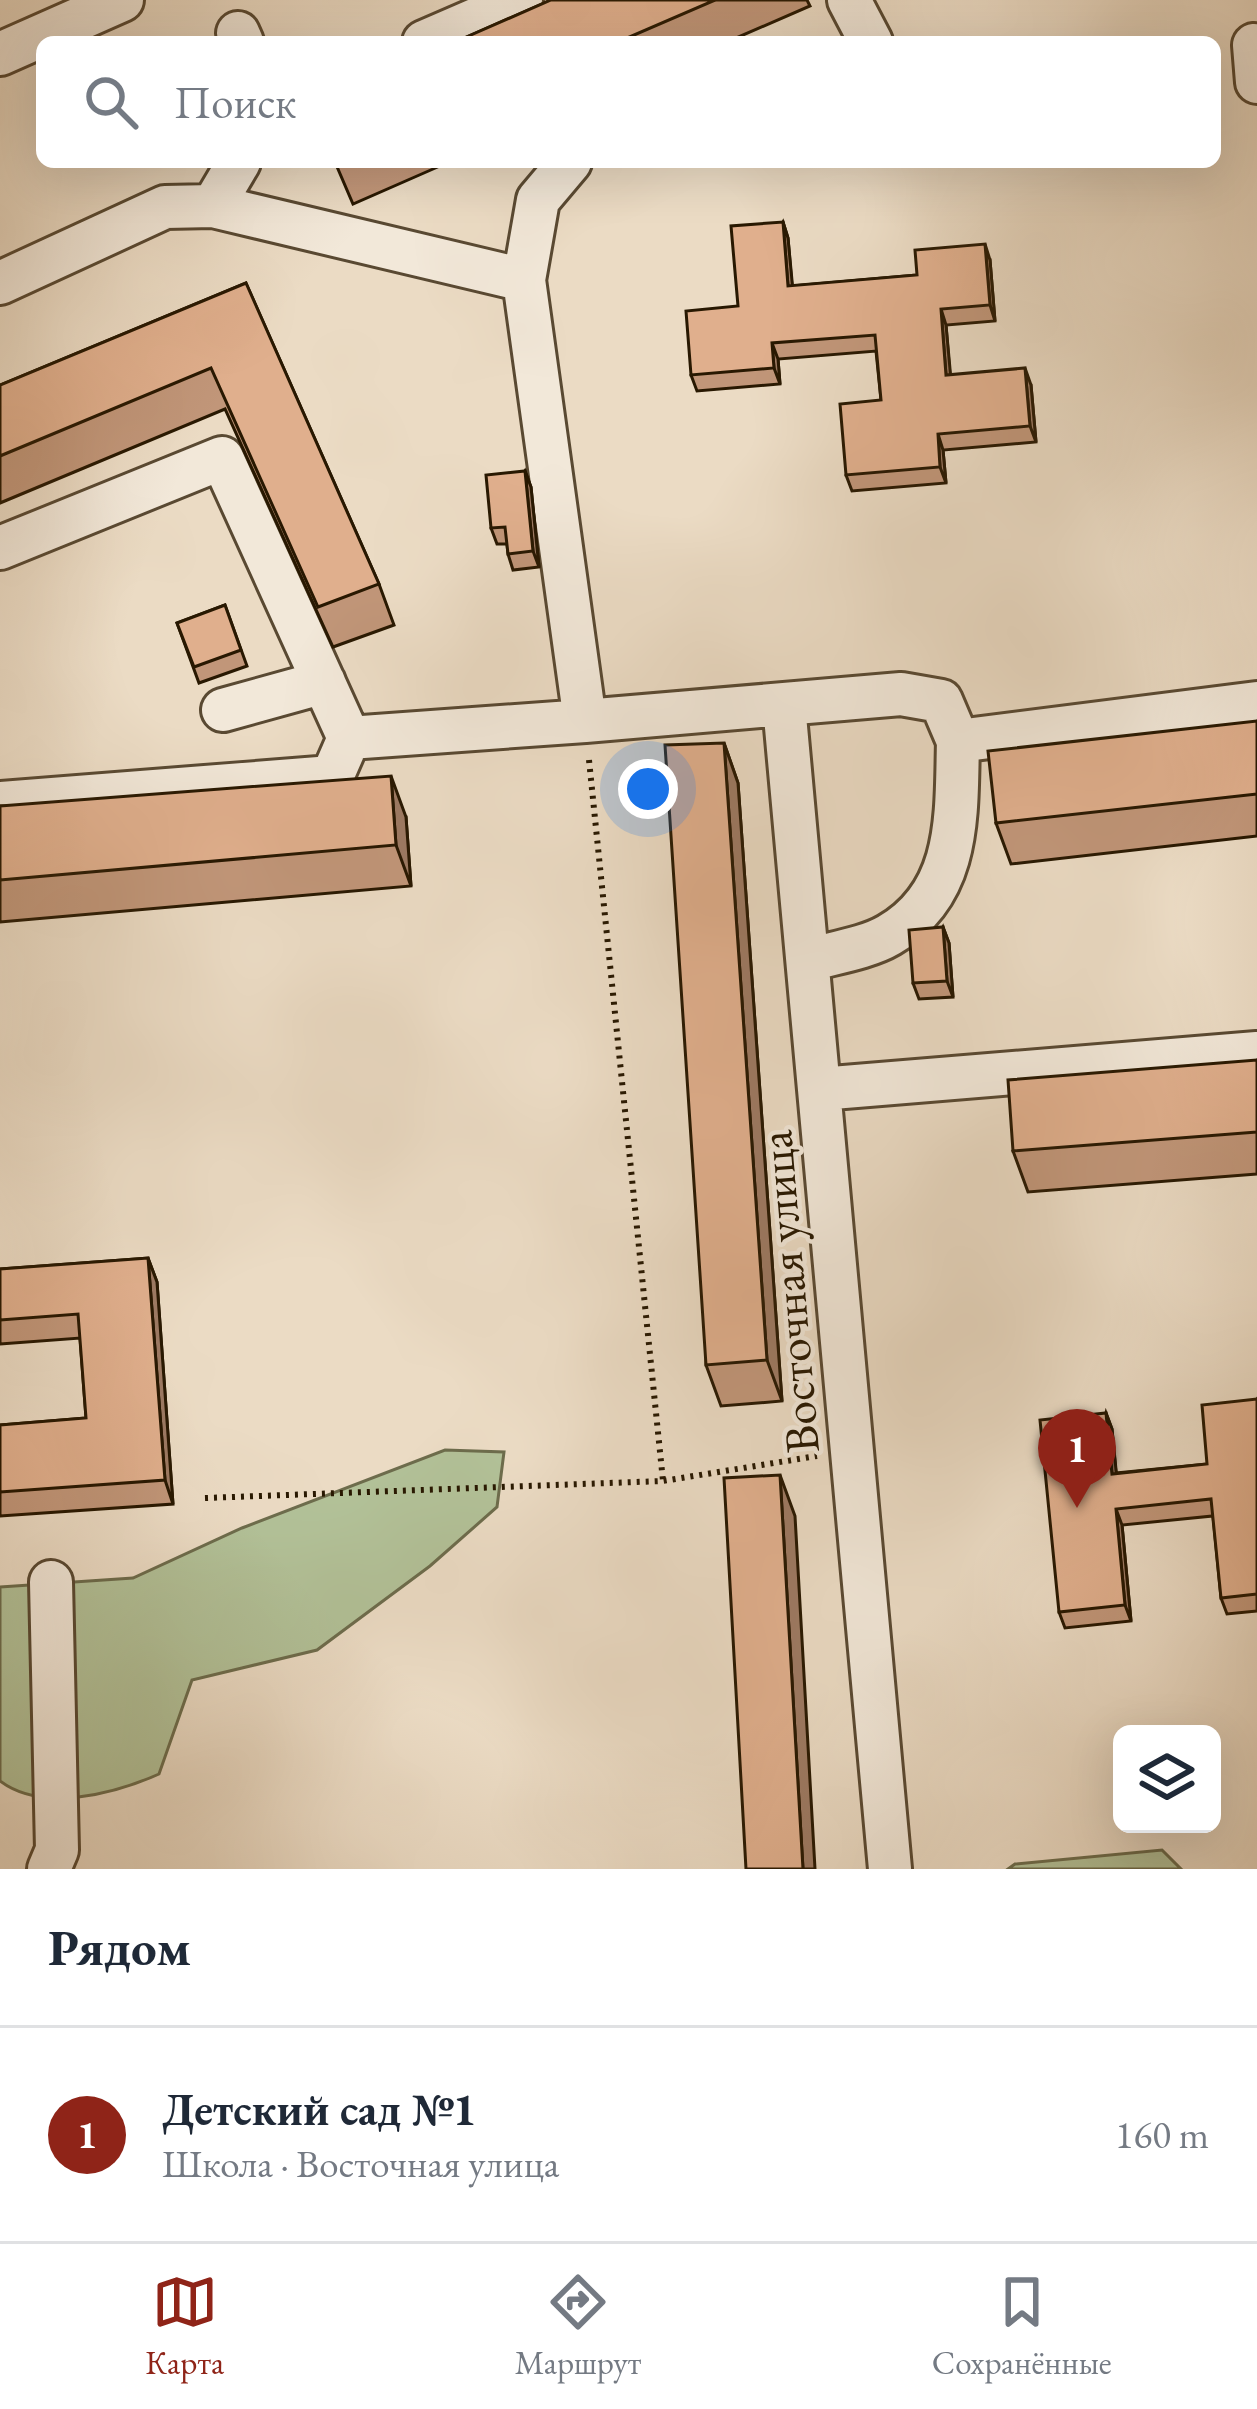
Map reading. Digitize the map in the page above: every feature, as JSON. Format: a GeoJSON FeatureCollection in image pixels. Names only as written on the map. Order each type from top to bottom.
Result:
{"type":"FeatureCollection","features":[{"type":"Feature","properties":{"kind":"street"},"geometry":{"type":"LineString","coordinates":[[41,36],[122,0]]}},
{"type":"Feature","properties":{"kind":"street"},"geometry":{"type":"LineString","coordinates":[[438,36],[521,0]]}},
{"type":"Feature","properties":{"kind":"street"},"geometry":{"type":"LineString","coordinates":[[849,0],[868,36]]}},
{"type":"Feature","properties":{"kind":"street"},"geometry":{"type":"LineString","coordinates":[[0,54],[36,38]]}},
{"type":"Feature","properties":{"kind":"street"},"geometry":{"type":"LineString","coordinates":[[212,206],[235,168]]}},
{"type":"Feature","properties":{"kind":"street"},"geometry":{"type":"LineString","coordinates":[[565,168],[538,200],[524,280],[585,721]]}},
{"type":"Feature","properties":{"kind":"street"},"geometry":{"type":"LineString","coordinates":[[0,283],[165,207],[212,206],[524,280]]}},
{"type":"Feature","properties":{"kind":"street"},"geometry":{"type":"LineString","coordinates":[[0,548],[221,458],[349,738],[332,777],[0,803]]}},
{"type":"Feature","properties":{"kind":"street"},"geometry":{"type":"LineString","coordinates":[[223,710],[324,682]]}},
{"type":"Feature","properties":{"kind":"street"},"geometry":{"type":"LineString","coordinates":[[349,738],[901,694],[941,701],[958,741],[955,850],[927,905],[888,936],[808,960]]}},
{"type":"Feature","properties":{"kind":"street"},"geometry":{"type":"LineString","coordinates":[[958,741],[1257,703]]}},
{"type":"Feature","properties":{"kind":"street","name":"Восточная улица"},"geometry":{"type":"LineString","coordinates":[[784,706],[890,1869]]}},
{"type":"Feature","properties":{"kind":"street"},"geometry":{"type":"LineString","coordinates":[[820,1089],[1257,1052]]}},
{"type":"Feature","properties":{"kind":"street"},"geometry":{"type":"LineString","coordinates":[[50,1869],[58,1850],[51,1582]]}},
{"type":"Feature","properties":{"kind":"path"},"geometry":{"type":"LineString","coordinates":[[585,721],[663,1481]]}},
{"type":"Feature","properties":{"kind":"path"},"geometry":{"type":"LineString","coordinates":[[205,1498],[663,1481],[854,1450]]}},
{"type":"Feature","properties":{"kind":"green space"},"geometry":{"type":"Polygon","coordinates":[[[445,1450],[504,1452],[497,1507],[430,1566],[317,1650],[192,1680],[159,1774],[100,1793],[57,1798],[17,1791],[0,1781],[0,1587],[133,1578],[242,1528],[445,1450]]]}},
{"type":"Feature","properties":{"kind":"green space"},"geometry":{"type":"Polygon","coordinates":[[[1162,1850],[1181,1869],[1008,1869],[1015,1864],[1162,1850]]]}},
{"type":"Feature","properties":{"kind":"building"},"geometry":{"type":"Polygon","coordinates":[[[551,0],[715,0],[632,36],[469,36],[551,0]]]}},
{"type":"Feature","properties":{"kind":"building"},"geometry":{"type":"Polygon","coordinates":[[[783,222],[788,286],[917,275],[915,250],[985,244],[990,305],[941,309],[946,375],[1025,368],[1030,426],[938,434],[940,467],[846,475],[840,404],[881,400],[875,335],[772,343],[774,368],[691,375],[686,311],[738,306],[731,226],[783,222]]]}},
{"type":"Feature","properties":{"kind":"building"},"geometry":{"type":"Polygon","coordinates":[[[246,283],[379,584],[318,607],[211,368],[0,456],[0,385],[246,283]]]}},
{"type":"Feature","properties":{"kind":"building"},"geometry":{"type":"Polygon","coordinates":[[[525,471],[533,551],[508,554],[505,527],[491,528],[486,475],[525,471]]]}},
{"type":"Feature","properties":{"kind":"building"},"geometry":{"type":"Polygon","coordinates":[[[225,605],[241,650],[194,667],[177,623],[225,605]]]}},
{"type":"Feature","properties":{"kind":"building"},"geometry":{"type":"Polygon","coordinates":[[[1257,721],[1257,794],[996,823],[988,751],[1257,721]]]}},
{"type":"Feature","properties":{"kind":"building"},"geometry":{"type":"Polygon","coordinates":[[[724,743],[767,1360],[706,1365],[665,745],[724,743]]]}},
{"type":"Feature","properties":{"kind":"building"},"geometry":{"type":"Polygon","coordinates":[[[391,776],[396,845],[0,880],[0,806],[391,776]]]}},
{"type":"Feature","properties":{"kind":"building"},"geometry":{"type":"Polygon","coordinates":[[[943,927],[947,981],[913,983],[909,930],[943,927]]]}},
{"type":"Feature","properties":{"kind":"building"},"geometry":{"type":"Polygon","coordinates":[[[1257,1060],[1257,1132],[1013,1151],[1008,1080],[1257,1060]]]}},
{"type":"Feature","properties":{"kind":"building"},"geometry":{"type":"Polygon","coordinates":[[[148,1258],[165,1480],[0,1492],[0,1425],[86,1418],[78,1314],[0,1320],[0,1269],[148,1258]]]}},
{"type":"Feature","properties":{"kind":"building"},"geometry":{"type":"Polygon","coordinates":[[[1257,1399],[1257,1594],[1221,1598],[1211,1499],[1116,1509],[1125,1605],[1059,1612],[1040,1420],[1106,1413],[1112,1474],[1207,1464],[1202,1405],[1257,1399]]]}},
{"type":"Feature","properties":{"kind":"building"},"geometry":{"type":"Polygon","coordinates":[[[780,1475],[803,1869],[746,1869],[724,1478],[780,1475]]]}},
{"type":"Feature","properties":{"kind":"place","name":"Детский сад №1"},"geometry":{"type":"Point","coordinates":[1077,1508]}}]}
